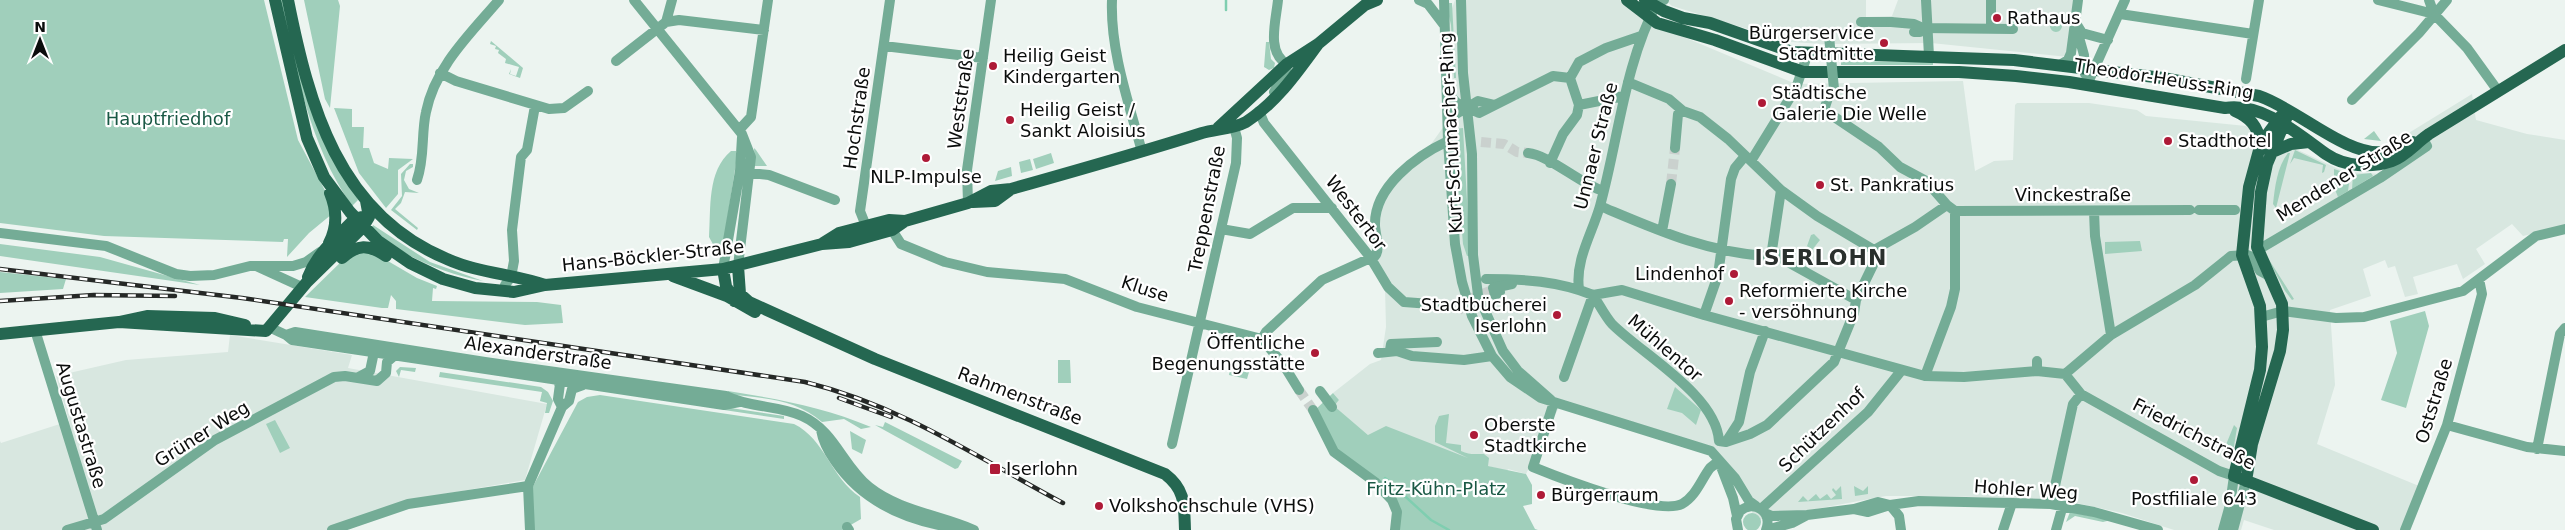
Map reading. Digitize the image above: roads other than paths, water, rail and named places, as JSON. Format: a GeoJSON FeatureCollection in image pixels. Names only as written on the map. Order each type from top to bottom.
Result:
{"type":"FeatureCollection","features":[{"type":"Feature","properties":{"kind":"main road"},"geometry":{"type":"LineString","coordinates":[[275,0],[307,138],[336,211],[334,233],[327,247],[312,267],[307,282]]}},
{"type":"Feature","properties":{"kind":"main road"},"geometry":{"type":"LineString","coordinates":[[0,334],[119,322],[265,329],[362,221],[366,201],[337,158],[318,116],[298,48],[288,0]]}},
{"type":"Feature","properties":{"kind":"main road","name":"Hans-Böckler-Straße"},"geometry":{"type":"LineString","coordinates":[[865,232],[889,220],[904,221],[968,203],[991,191],[1012,189],[1218,128],[1234,127],[1274,100],[1318,44],[1341,23],[1377,0]]}},
{"type":"Feature","properties":{"kind":"main road","name":"Theodor-Heuss-Ring"},"geometry":{"type":"LineString","coordinates":[[1627,0],[1683,18],[1710,23],[1775,48],[1808,53],[2007,59],[2090,69],[2243,92],[2274,101],[2335,138],[2368,151],[2384,152],[2423,139]]}},
{"type":"Feature","properties":{"kind":"main road","name":"Theodor-Heuss-Ring"},"geometry":{"type":"LineString","coordinates":[[1653,7],[1677,30],[1710,39],[1803,72],[1978,73],[2087,85],[2225,108],[2237,106],[2255,110],[2281,124],[2328,155],[2347,164],[2366,165],[2399,158],[2423,139]]}},
{"type":"Feature","properties":{"kind":"main road","name":"Hans-Böckler-Straße"},"geometry":{"type":"LineString","coordinates":[[1218,128],[1287,64],[1318,44]]}},
{"type":"Feature","properties":{"kind":"main road","name":"Mendener Straße"},"geometry":{"type":"LineString","coordinates":[[2423,139],[2565,50]]}},
{"type":"Feature","properties":{"kind":"main road"},"geometry":{"type":"LineString","coordinates":[[2225,108],[2247,116],[2257,128],[2261,143],[2249,187],[2242,255],[2252,280],[2261,317],[2262,347],[2260,370],[2240,479]]}},
{"type":"Feature","properties":{"kind":"main road"},"geometry":{"type":"LineString","coordinates":[[2240,479],[2280,351],[2283,311],[2257,247],[2261,192],[2270,154],[2288,109]]}},
{"type":"Feature","properties":{"kind":"main road"},"geometry":{"type":"LineString","coordinates":[[2261,143],[2281,124]]}},
{"type":"Feature","properties":{"kind":"main road"},"geometry":{"type":"LineString","coordinates":[[2270,154],[2291,144],[2309,142]]}},
{"type":"Feature","properties":{"kind":"main road"},"geometry":{"type":"LineString","coordinates":[[324,177],[362,221],[444,266],[508,281]]}},
{"type":"Feature","properties":{"kind":"main road","name":"Hans-Böckler-Straße"},"geometry":{"type":"LineString","coordinates":[[366,201],[404,236],[429,252],[508,281]]}},
{"type":"Feature","properties":{"kind":"main road"},"geometry":{"type":"LineString","coordinates":[[327,247],[362,221]]}},
{"type":"Feature","properties":{"kind":"main road","name":"Hans-Böckler-Straße"},"geometry":{"type":"LineString","coordinates":[[362,221],[410,264],[425,271],[460,285],[488,290],[523,291],[546,285],[723,269],[865,232],[892,230],[904,221]]}},
{"type":"Feature","properties":{"kind":"main road"},"geometry":{"type":"LineString","coordinates":[[307,282],[325,272],[352,249],[363,246],[373,248],[402,266],[425,271]]}},
{"type":"Feature","properties":{"kind":"main road","name":"Hans-Böckler-Straße"},"geometry":{"type":"LineString","coordinates":[[410,264],[459,278],[546,285]]}},
{"type":"Feature","properties":{"kind":"main road","name":"Rahmenstraße"},"geometry":{"type":"LineString","coordinates":[[738,266],[740,294],[807,329],[875,359],[1166,474],[1175,482],[1182,494],[1184,529]]}},
{"type":"Feature","properties":{"kind":"main road"},"geometry":{"type":"LineString","coordinates":[[723,269],[726,286],[734,301]]}},
{"type":"Feature","properties":{"kind":"main road","name":"Rahmenstraße"},"geometry":{"type":"LineString","coordinates":[[671,275],[734,301],[770,319],[807,329]]}},
{"type":"Feature","properties":{"kind":"main road","name":"Friedrichstraße"},"geometry":{"type":"LineString","coordinates":[[2240,479],[2373,530]]}},
{"type":"Feature","properties":{"kind":"street"},"geometry":{"type":"LineString","coordinates":[[418,180],[422,168],[426,110],[440,73],[498,0]]}},
{"type":"Feature","properties":{"kind":"street"},"geometry":{"type":"LineString","coordinates":[[634,0],[741,132],[745,172],[738,266]]}},
{"type":"Feature","properties":{"kind":"street"},"geometry":{"type":"LineString","coordinates":[[666,22],[672,0]]}},
{"type":"Feature","properties":{"kind":"street"},"geometry":{"type":"LineString","coordinates":[[741,132],[751,117],[768,0]]}},
{"type":"Feature","properties":{"kind":"street","name":"Hochstraße"},"geometry":{"type":"LineString","coordinates":[[865,232],[860,211],[890,0]]}},
{"type":"Feature","properties":{"kind":"street","name":"Weststraße"},"geometry":{"type":"LineString","coordinates":[[968,203],[967,170],[990,0]]}},
{"type":"Feature","properties":{"kind":"street"},"geometry":{"type":"LineString","coordinates":[[1112,0],[1114,36],[1142,152]]}},
{"type":"Feature","properties":{"kind":"street"},"geometry":{"type":"LineString","coordinates":[[1261,109],[1286,74],[1287,64],[1280,60],[1275,51],[1278,0]]}},
{"type":"Feature","properties":{"kind":"street","name":"Kurt-Schumacher-Ring"},"geometry":{"type":"LineString","coordinates":[[1419,0],[1428,4],[1444,26]]}},
{"type":"Feature","properties":{"kind":"street","name":"Kurt-Schumacher-Ring"},"geometry":{"type":"LineString","coordinates":[[1444,0],[1448,141],[1459,265],[1472,316],[1492,356],[1521,386],[1541,398],[1716,457]]}},
{"type":"Feature","properties":{"kind":"street","name":"Kurt-Schumacher-Ring"},"geometry":{"type":"LineString","coordinates":[[1461,0],[1463,73],[1472,154],[1474,264],[1478,295],[1502,351],[1518,371],[1554,402]]}},
{"type":"Feature","properties":{"kind":"street"},"geometry":{"type":"LineString","coordinates":[[1926,0],[1929,56]]}},
{"type":"Feature","properties":{"kind":"street"},"geometry":{"type":"LineString","coordinates":[[1991,0],[1991,26]]}},
{"type":"Feature","properties":{"kind":"street"},"geometry":{"type":"LineString","coordinates":[[2058,66],[2068,60],[2071,54],[2078,0]]}},
{"type":"Feature","properties":{"kind":"street"},"geometry":{"type":"LineString","coordinates":[[2087,85],[2090,69],[2108,40],[2126,0]]}},
{"type":"Feature","properties":{"kind":"street"},"geometry":{"type":"LineString","coordinates":[[2246,79],[2259,0]]}},
{"type":"Feature","properties":{"kind":"street"},"geometry":{"type":"LineString","coordinates":[[2378,0],[2434,14]]}},
{"type":"Feature","properties":{"kind":"street"},"geometry":{"type":"LineString","coordinates":[[2429,0],[2434,14],[2467,48],[2498,91]]}},
{"type":"Feature","properties":{"kind":"street"},"geometry":{"type":"LineString","coordinates":[[2352,100],[2419,33],[2447,0]]}},
{"type":"Feature","properties":{"kind":"street","name":"Unnaer Straße"},"geometry":{"type":"LineString","coordinates":[[1579,289],[1577,273],[1600,206],[1624,96],[1641,36],[1653,7]]}},
{"type":"Feature","properties":{"kind":"street"},"geometry":{"type":"LineString","coordinates":[[2120,14],[2253,34]]}},
{"type":"Feature","properties":{"kind":"street"},"geometry":{"type":"LineString","coordinates":[[616,61],[666,22],[679,20],[764,30]]}},
{"type":"Feature","properties":{"kind":"street"},"geometry":{"type":"LineString","coordinates":[[1860,22],[1914,24],[1919,30],[1991,26],[2013,29]]}},
{"type":"Feature","properties":{"kind":"street"},"geometry":{"type":"LineString","coordinates":[[2076,25],[2082,33],[2108,40]]}},
{"type":"Feature","properties":{"kind":"street"},"geometry":{"type":"LineString","coordinates":[[2076,25],[2084,56],[2090,69]]}},
{"type":"Feature","properties":{"kind":"street"},"geometry":{"type":"LineString","coordinates":[[1829,32],[1831,93],[1836,94],[1823,112],[1879,147],[1900,166],[1926,181],[1951,208],[1955,289],[1951,307],[1925,376]]}},
{"type":"Feature","properties":{"kind":"street"},"geometry":{"type":"LineString","coordinates":[[1550,162],[1563,134],[1577,115],[1579,105],[1570,78],[1579,62],[1606,48],[1641,36]]}},
{"type":"Feature","properties":{"kind":"street"},"geometry":{"type":"LineString","coordinates":[[884,46],[982,58]]}},
{"type":"Feature","properties":{"kind":"street"},"geometry":{"type":"LineString","coordinates":[[1704,315],[1718,276],[1731,179],[1735,168],[1748,159],[1796,88],[1808,53]]}},
{"type":"Feature","properties":{"kind":"street"},"geometry":{"type":"LineString","coordinates":[[440,73],[456,81],[549,110],[564,108],[588,91]]}},
{"type":"Feature","properties":{"kind":"street"},"geometry":{"type":"LineString","coordinates":[[1448,122],[1451,117],[1478,101],[1495,105],[1553,76],[1570,78]]}},
{"type":"Feature","properties":{"kind":"street"},"geometry":{"type":"LineString","coordinates":[[1628,82],[1669,99],[1683,111],[1700,117],[1728,139],[1781,190],[1874,250]]}},
{"type":"Feature","properties":{"kind":"street"},"geometry":{"type":"LineString","coordinates":[[1448,94],[1457,103],[1468,108]]}},
{"type":"Feature","properties":{"kind":"street"},"geometry":{"type":"LineString","coordinates":[[1579,105],[1624,96]]}},
{"type":"Feature","properties":{"kind":"street"},"geometry":{"type":"LineString","coordinates":[[508,281],[514,262],[512,230],[521,157],[527,150],[535,106]]}},
{"type":"Feature","properties":{"kind":"street","name":"Westertor"},"geometry":{"type":"LineString","coordinates":[[1261,109],[1264,123],[1370,257],[1388,287],[1404,302],[1444,305]]}},
{"type":"Feature","properties":{"kind":"street"},"geometry":{"type":"LineString","coordinates":[[1675,148],[1678,114],[1683,111]]}},
{"type":"Feature","properties":{"kind":"street","name":"Treppenstraße"},"geometry":{"type":"LineString","coordinates":[[1172,444],[1238,150],[1234,127]]}},
{"type":"Feature","properties":{"kind":"street","name":"Mendener Straße"},"geometry":{"type":"LineString","coordinates":[[2257,247],[2263,247],[2380,178],[2427,146],[2423,139]]}},
{"type":"Feature","properties":{"kind":"street"},"geometry":{"type":"LineString","coordinates":[[1298,390],[1283,364],[1262,339],[1273,325],[1322,280],[1378,253],[1375,214],[1385,191],[1408,168],[1435,147],[1448,141]]}},
{"type":"Feature","properties":{"kind":"street"},"geometry":{"type":"LineString","coordinates":[[1528,153],[1535,154],[1574,177],[1603,191]]}},
{"type":"Feature","properties":{"kind":"street"},"geometry":{"type":"LineString","coordinates":[[745,172],[769,175],[835,200]]}},
{"type":"Feature","properties":{"kind":"street"},"geometry":{"type":"LineString","coordinates":[[723,269],[745,172]]}},
{"type":"Feature","properties":{"kind":"street"},"geometry":{"type":"LineString","coordinates":[[1662,231],[1671,184]]}},
{"type":"Feature","properties":{"kind":"street"},"geometry":{"type":"LineString","coordinates":[[1776,253],[1781,190]]}},
{"type":"Feature","properties":{"kind":"street"},"geometry":{"type":"LineString","coordinates":[[1600,206],[1678,239],[1721,250],[1766,256],[1791,252]]}},
{"type":"Feature","properties":{"kind":"street"},"geometry":{"type":"LineString","coordinates":[[1221,229],[1250,234],[1293,208],[1332,208]]}},
{"type":"Feature","properties":{"kind":"street"},"geometry":{"type":"LineString","coordinates":[[1874,250],[1951,208]]}},
{"type":"Feature","properties":{"kind":"street","name":"Vinckestraße"},"geometry":{"type":"LineString","coordinates":[[1951,208],[2059,215],[2094,211],[2235,210]]}},
{"type":"Feature","properties":{"kind":"street"},"geometry":{"type":"LineString","coordinates":[[2094,211],[2095,236],[2111,335]]}},
{"type":"Feature","properties":{"kind":"street"},"geometry":{"type":"LineString","coordinates":[[2261,317],[2283,311],[2336,318],[2364,318],[2463,291],[2536,236],[2565,229]]}},
{"type":"Feature","properties":{"kind":"street","name":"Kluse"},"geometry":{"type":"LineString","coordinates":[[892,230],[901,244],[945,262],[987,272],[1065,279],[1137,307],[1262,339]]}},
{"type":"Feature","properties":{"kind":"street"},"geometry":{"type":"LineString","coordinates":[[0,233],[106,246],[176,274],[190,276],[214,275],[256,266],[293,266],[306,262],[327,247]]}},
{"type":"Feature","properties":{"kind":"street"},"geometry":{"type":"LineString","coordinates":[[1723,441],[1750,434],[1767,425],[1834,362],[1836,352],[1854,313],[1856,300],[1871,269],[1874,250]]}},
{"type":"Feature","properties":{"kind":"street"},"geometry":{"type":"LineString","coordinates":[[1776,253],[1784,260],[1856,300]]}},
{"type":"Feature","properties":{"kind":"street"},"geometry":{"type":"LineString","coordinates":[[1486,279],[1531,280],[1579,289],[1593,295],[1622,290],[1901,370],[1925,376],[1964,377],[2037,366],[2065,374],[2111,335],[2195,285],[2231,256],[2242,255],[2252,257],[2260,271],[2269,276]]}},
{"type":"Feature","properties":{"kind":"street"},"geometry":{"type":"LineString","coordinates":[[1459,265],[1474,264]]}},
{"type":"Feature","properties":{"kind":"street"},"geometry":{"type":"LineString","coordinates":[[256,266],[307,282]]}},
{"type":"Feature","properties":{"kind":"street","name":"Oststraße"},"geometry":{"type":"LineString","coordinates":[[2405,530],[2446,425],[2482,294],[2479,278]]}},
{"type":"Feature","properties":{"kind":"street"},"geometry":{"type":"LineString","coordinates":[[1512,284],[1531,280]]}},
{"type":"Feature","properties":{"kind":"street"},"geometry":{"type":"LineString","coordinates":[[1564,376],[1593,295]]}},
{"type":"Feature","properties":{"kind":"street","name":"Mühlentor"},"geometry":{"type":"LineString","coordinates":[[1593,295],[1611,322],[1698,399],[1713,420],[1723,441]]}},
{"type":"Feature","properties":{"kind":"street"},"geometry":{"type":"LineString","coordinates":[[2537,449],[2560,334],[2565,328]]}},
{"type":"Feature","properties":{"kind":"street"},"geometry":{"type":"LineString","coordinates":[[265,329],[286,335],[292,340],[374,353],[376,350],[389,354]]}},
{"type":"Feature","properties":{"kind":"street","name":"Augustastraße"},"geometry":{"type":"LineString","coordinates":[[35,330],[95,527]]}},
{"type":"Feature","properties":{"kind":"street"},"geometry":{"type":"LineString","coordinates":[[1554,402],[1533,467],[1582,487],[1653,505],[1674,507],[1691,497],[1710,468],[1715,464],[1723,441],[1739,422],[1765,331]]}},
{"type":"Feature","properties":{"kind":"street","name":"Alexanderstraße"},"geometry":{"type":"LineString","coordinates":[[286,335],[295,332],[361,342],[389,354],[724,405],[738,402]]}},
{"type":"Feature","properties":{"kind":"street"},"geometry":{"type":"LineString","coordinates":[[1390,350],[1391,344],[1437,342]]}},
{"type":"Feature","properties":{"kind":"street"},"geometry":{"type":"LineString","coordinates":[[1378,353],[1390,350],[1412,356],[1464,360],[1492,356]]}},
{"type":"Feature","properties":{"kind":"street"},"geometry":{"type":"LineString","coordinates":[[358,378],[370,371],[374,353]]}},
{"type":"Feature","properties":{"kind":"street","name":"Alexanderstraße"},"geometry":{"type":"LineString","coordinates":[[389,354],[440,354],[565,381],[726,396],[738,402],[787,411],[803,416],[820,430],[823,442],[843,472],[869,497],[911,517],[949,527],[972,530]]}},
{"type":"Feature","properties":{"kind":"street","name":"Grüner Weg"},"geometry":{"type":"LineString","coordinates":[[67,530],[95,527],[215,440],[334,377],[377,381],[386,373],[389,354]]}},
{"type":"Feature","properties":{"kind":"street","name":"Schützenhof"},"geometry":{"type":"LineString","coordinates":[[1735,525],[1745,507],[1761,510],[1868,412],[1901,370]]}},
{"type":"Feature","properties":{"kind":"street","name":"Friedrichstraße"},"geometry":{"type":"LineString","coordinates":[[2065,374],[2081,394],[2219,470],[2240,479]]}},
{"type":"Feature","properties":{"kind":"street"},"geometry":{"type":"LineString","coordinates":[[530,530],[528,486],[562,407],[558,399],[565,381]]}},
{"type":"Feature","properties":{"kind":"street"},"geometry":{"type":"LineString","coordinates":[[1320,391],[1332,407]]}},
{"type":"Feature","properties":{"kind":"street"},"geometry":{"type":"LineString","coordinates":[[2051,504],[2073,404],[2081,394]]}},
{"type":"Feature","properties":{"kind":"street"},"geometry":{"type":"LineString","coordinates":[[1312,410],[1334,452],[1374,482],[1392,500],[1397,512],[1395,530]]}},
{"type":"Feature","properties":{"kind":"street"},"geometry":{"type":"LineString","coordinates":[[2446,425],[2537,449],[2565,451]]}},
{"type":"Feature","properties":{"kind":"street"},"geometry":{"type":"LineString","coordinates":[[1716,457],[1734,478],[1749,501],[1761,510],[1768,521],[1766,530]]}},
{"type":"Feature","properties":{"kind":"street"},"geometry":{"type":"LineString","coordinates":[[1716,457],[1734,498],[1735,525]]}},
{"type":"Feature","properties":{"kind":"street"},"geometry":{"type":"LineString","coordinates":[[2223,530],[2240,479]]}},
{"type":"Feature","properties":{"kind":"street"},"geometry":{"type":"LineString","coordinates":[[2233,530],[2240,479]]}},
{"type":"Feature","properties":{"kind":"street"},"geometry":{"type":"LineString","coordinates":[[332,530],[408,504],[528,486]]}},
{"type":"Feature","properties":{"kind":"street"},"geometry":{"type":"LineString","coordinates":[[1899,516],[1908,502]]}},
{"type":"Feature","properties":{"kind":"street","name":"Hohler Weg"},"geometry":{"type":"LineString","coordinates":[[1761,510],[1772,516],[1807,515],[1854,509],[1868,512],[1908,502],[2051,504],[2094,512],[2158,530]]}},
{"type":"Feature","properties":{"kind":"street"},"geometry":{"type":"LineString","coordinates":[[2003,530],[2012,503]]}},
{"type":"Feature","properties":{"kind":"street"},"geometry":{"type":"LineString","coordinates":[[1890,505],[1899,516],[1901,530]]}},
{"type":"Feature","properties":{"kind":"street"},"geometry":{"type":"LineString","coordinates":[[2056,530],[2063,505]]}},
{"type":"Feature","properties":{"kind":"street","name":"Hohler Weg"},"geometry":{"type":"LineString","coordinates":[[1766,530],[1792,523],[1807,515]]}},
{"type":"Feature","properties":{"kind":"waterway"},"geometry":{"type":"LineString","coordinates":[[1226,0],[1226,10]]}},
{"type":"Feature","properties":{"kind":"waterway"},"geometry":{"type":"LineString","coordinates":[[1385,478],[1431,520],[1449,530]]}},
{"type":"Feature","properties":{"kind":"tunnel"},"geometry":{"type":"LineString","coordinates":[[1481,142],[1504,144],[1517,152],[1528,153]]}},
{"type":"Feature","properties":{"kind":"tunnel"},"geometry":{"type":"LineString","coordinates":[[1671,184],[1675,148]]}},
{"type":"Feature","properties":{"kind":"tunnel"},"geometry":{"type":"LineString","coordinates":[[1458,311],[1470,299],[1500,287]]}},
{"type":"Feature","properties":{"kind":"tunnel"},"geometry":{"type":"LineString","coordinates":[[1299,390],[1313,410]]}},
{"type":"Feature","properties":{"kind":"railway"},"geometry":{"type":"LineString","coordinates":[[0,269],[242,298],[805,382],[840,392],[907,419],[1063,503]]}},
{"type":"Feature","properties":{"kind":"railway"},"geometry":{"type":"LineString","coordinates":[[0,301],[94,295],[175,296]]}},
{"type":"Feature","properties":{"kind":"railway"},"geometry":{"type":"LineString","coordinates":[[839,398],[891,417]]}},
{"type":"Feature","properties":{"kind":"place","name":"Rathaus"},"geometry":{"type":"Point","coordinates":[1997,18]}},
{"type":"Feature","properties":{"kind":"place","name":"Bürgerservice Stadtmitte"},"geometry":{"type":"Point","coordinates":[1884,43]}},
{"type":"Feature","properties":{"kind":"place","name":"Heilig Geist Kindergarten"},"geometry":{"type":"Point","coordinates":[993,66]}},
{"type":"Feature","properties":{"kind":"place","name":"Städtische Galerie Die Welle"},"geometry":{"type":"Point","coordinates":[1762,103]}},
{"type":"Feature","properties":{"kind":"place","name":"Heilig Geist / Sankt Aloisius"},"geometry":{"type":"Point","coordinates":[1010,120]}},
{"type":"Feature","properties":{"kind":"place","name":"Stadthotel"},"geometry":{"type":"Point","coordinates":[2168,141]}},
{"type":"Feature","properties":{"kind":"place","name":"NLP-Impulse"},"geometry":{"type":"Point","coordinates":[926,158]}},
{"type":"Feature","properties":{"kind":"place","name":"St. Pankratius"},"geometry":{"type":"Point","coordinates":[1820,185]}},
{"type":"Feature","properties":{"kind":"place","name":"Lindenhof"},"geometry":{"type":"Point","coordinates":[1734,274]}},
{"type":"Feature","properties":{"kind":"place","name":"Reformierte Kirche - versöhnung"},"geometry":{"type":"Point","coordinates":[1729,301]}},
{"type":"Feature","properties":{"kind":"place","name":"Stadtbücherei Iserlohn"},"geometry":{"type":"Point","coordinates":[1557,315]}},
{"type":"Feature","properties":{"kind":"place","name":"Öffentliche Begenungsstätte"},"geometry":{"type":"Point","coordinates":[1315,353]}},
{"type":"Feature","properties":{"kind":"place","name":"Oberste Stadtkirche"},"geometry":{"type":"Point","coordinates":[1474,435]}},
{"type":"Feature","properties":{"kind":"place","name":"Iserlohn"},"geometry":{"type":"Point","coordinates":[995,469]}},
{"type":"Feature","properties":{"kind":"place","name":"Postfiliale 643"},"geometry":{"type":"Point","coordinates":[2194,480]}},
{"type":"Feature","properties":{"kind":"place","name":"Bürgerraum"},"geometry":{"type":"Point","coordinates":[1541,495]}},
{"type":"Feature","properties":{"kind":"place","name":"Volkshochschule (VHS)"},"geometry":{"type":"Point","coordinates":[1099,506]}},
{"type":"Feature","properties":{"kind":"district","name":"ISERLOHN"},"geometry":{"type":"Point","coordinates":[1821,257]}},
{"type":"Feature","properties":{"kind":"park label","name":"Hauptfriedhof"},"geometry":{"type":"Point","coordinates":[168,119]}},
{"type":"Feature","properties":{"kind":"park label","name":"Fritz-Kühn-Platz"},"geometry":{"type":"Point","coordinates":[1436,489]}}]}
